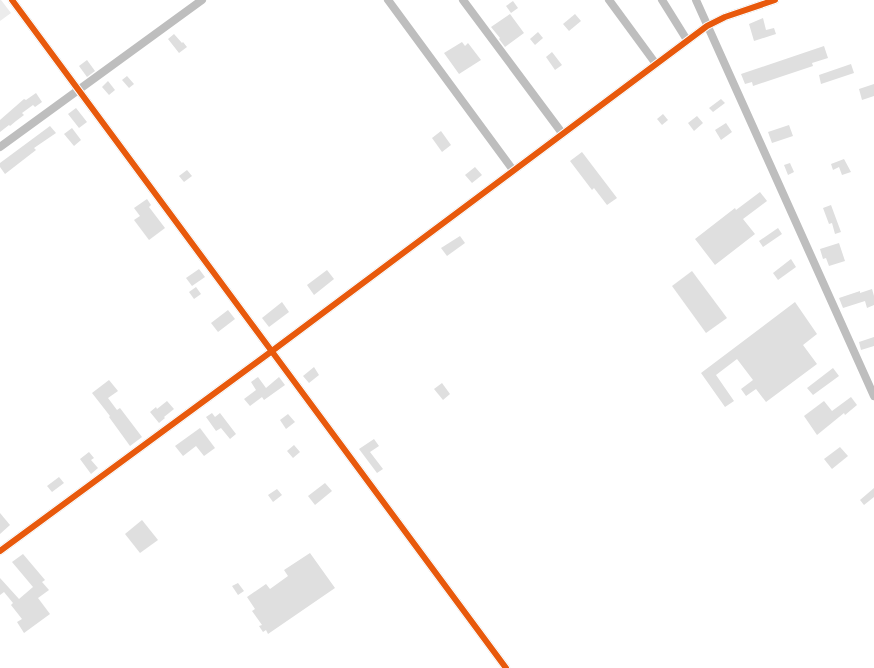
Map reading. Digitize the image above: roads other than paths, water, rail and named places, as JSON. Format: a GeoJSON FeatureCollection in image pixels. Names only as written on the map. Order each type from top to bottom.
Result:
{"type":"FeatureCollection","features":[{"type":"Feature","properties":{"kind":"street"},"geometry":{"type":"LineString","coordinates":[[12,0],[506,668]]}},
{"type":"Feature","properties":{"kind":"street"},"geometry":{"type":"LineString","coordinates":[[0,147],[202,0]]}},
{"type":"Feature","properties":{"kind":"street"},"geometry":{"type":"LineString","coordinates":[[388,0],[513,170]]}},
{"type":"Feature","properties":{"kind":"street"},"geometry":{"type":"LineString","coordinates":[[463,0],[562,133]]}},
{"type":"Feature","properties":{"kind":"street"},"geometry":{"type":"LineString","coordinates":[[609,0],[656,64]]}},
{"type":"Feature","properties":{"kind":"street"},"geometry":{"type":"LineString","coordinates":[[662,0],[687,40]]}},
{"type":"Feature","properties":{"kind":"street"},"geometry":{"type":"LineString","coordinates":[[696,0],[874,396]]}},
{"type":"Feature","properties":{"kind":"street"},"geometry":{"type":"LineString","coordinates":[[0,551],[272,351],[687,40],[707,26],[725,17],[775,0]]}}]}
